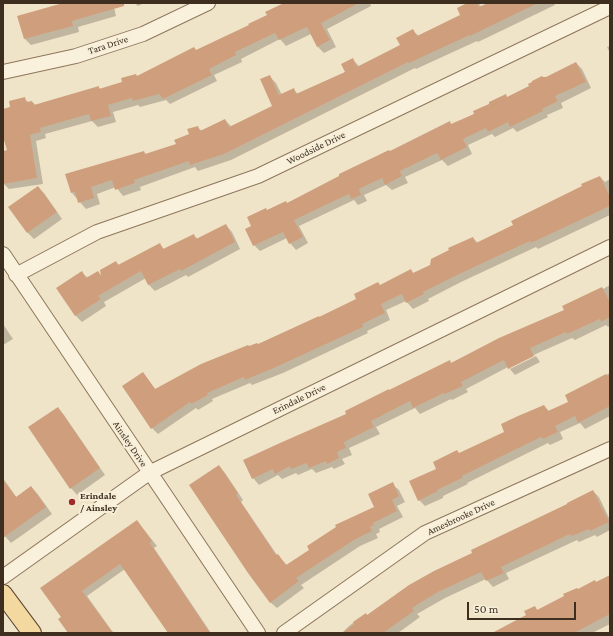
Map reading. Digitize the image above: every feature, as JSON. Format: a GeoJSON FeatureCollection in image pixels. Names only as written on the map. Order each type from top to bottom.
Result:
{"type":"FeatureCollection","features":[{"type":"Feature","properties":{"kind":"main road"},"geometry":{"type":"LineString","coordinates":[[3,594],[32,633]]}},
{"type":"Feature","properties":{"kind":"street","name":"Tara Drive"},"geometry":{"type":"LineString","coordinates":[[3,72],[76,56],[143,34],[208,3]]}},
{"type":"Feature","properties":{"kind":"street","name":"Woodside Drive"},"geometry":{"type":"LineString","coordinates":[[16,275],[97,232],[258,176],[610,7]]}},
{"type":"Feature","properties":{"kind":"street","name":"Erindale Drive"},"geometry":{"type":"LineString","coordinates":[[3,577],[149,473],[610,248]]}},
{"type":"Feature","properties":{"kind":"street","name":"Ainsley Drive"},"geometry":{"type":"LineString","coordinates":[[3,254],[258,633]]}},
{"type":"Feature","properties":{"kind":"street","name":"Amesbrooke Drive"},"geometry":{"type":"LineString","coordinates":[[284,633],[425,533],[610,450]]}},
{"type":"Feature","properties":{"kind":"building"},"geometry":{"type":"Polygon","coordinates":[[[63,3],[124,3],[124,6],[72,21],[73,26],[24,39],[17,16],[63,3]]]}},
{"type":"Feature","properties":{"kind":"building"},"geometry":{"type":"Polygon","coordinates":[[[284,3],[359,3],[321,23],[330,40],[317,47],[307,27],[279,40],[275,33],[235,52],[236,55],[209,69],[212,75],[163,99],[159,94],[133,101],[132,98],[108,105],[111,116],[91,121],[89,114],[40,128],[41,132],[30,135],[37,178],[3,184],[3,151],[7,150],[3,137],[3,109],[10,107],[9,101],[25,97],[26,102],[32,101],[34,105],[99,86],[99,89],[122,82],[121,78],[136,74],[137,76],[194,47],[196,50],[249,25],[248,24],[267,15],[265,12],[284,3]]]}},
{"type":"Feature","properties":{"kind":"building"},"geometry":{"type":"Polygon","coordinates":[[[467,3],[477,3],[479,7],[488,3],[538,3],[470,36],[409,63],[408,62],[224,154],[190,165],[189,161],[134,180],[135,183],[115,190],[112,180],[91,187],[94,198],[78,203],[75,192],[71,193],[65,174],[144,151],[145,154],[176,144],[174,140],[189,134],[187,129],[198,126],[200,131],[225,119],[229,127],[272,106],[260,79],[270,75],[279,95],[294,88],[296,94],[345,72],[341,64],[353,58],[357,67],[400,45],[396,38],[413,29],[417,36],[460,15],[457,8],[467,3]]]}},
{"type":"Feature","properties":{"kind":"building"},"geometry":{"type":"Polygon","coordinates":[[[576,62],[586,82],[555,96],[558,101],[542,109],[543,111],[510,127],[508,122],[488,132],[486,128],[463,139],[467,147],[441,160],[437,153],[400,171],[402,176],[385,185],[382,178],[359,189],[361,195],[351,199],[349,194],[294,220],[303,237],[289,244],[283,232],[253,246],[245,229],[251,226],[247,217],[286,201],[287,203],[339,176],[339,174],[389,150],[390,151],[450,121],[451,124],[474,114],[473,111],[489,104],[489,102],[506,94],[507,97],[529,86],[528,84],[532,81],[542,76],[546,77],[576,62]]]}},
{"type":"Feature","properties":{"kind":"building"},"geometry":{"type":"Polygon","coordinates":[[[600,176],[610,197],[610,206],[531,243],[530,241],[455,276],[423,292],[424,294],[406,303],[402,294],[381,304],[385,313],[362,324],[363,327],[276,367],[245,380],[244,377],[207,393],[208,395],[191,404],[190,402],[151,429],[122,386],[143,372],[155,389],[201,364],[248,345],[258,344],[356,299],[354,294],[378,282],[380,285],[411,269],[413,273],[430,265],[431,259],[449,250],[448,248],[473,237],[476,243],[513,225],[511,221],[582,186],[581,184],[600,176]]]}},
{"type":"Feature","properties":{"kind":"building"},"geometry":{"type":"Polygon","coordinates":[[[38,186],[57,212],[27,233],[8,207],[38,186]]]}},
{"type":"Feature","properties":{"kind":"building"},"geometry":{"type":"Polygon","coordinates":[[[226,224],[235,242],[181,271],[180,269],[148,285],[141,271],[98,296],[101,299],[75,316],[56,288],[82,271],[86,278],[98,271],[101,276],[100,270],[116,261],[118,265],[160,243],[163,249],[194,234],[196,239],[226,224]]]}},
{"type":"Feature","properties":{"kind":"building"},"geometry":{"type":"Polygon","coordinates":[[[602,287],[610,302],[610,317],[601,322],[600,319],[567,334],[566,332],[530,348],[534,356],[508,369],[504,360],[461,382],[463,386],[445,394],[444,393],[413,408],[410,401],[371,421],[374,427],[344,442],[346,448],[337,452],[339,458],[327,464],[326,461],[309,468],[307,463],[291,469],[290,466],[275,474],[273,469],[252,479],[243,460],[346,414],[345,411],[450,360],[451,363],[499,338],[564,310],[562,306],[602,287]]]}},
{"type":"Feature","properties":{"kind":"building"},"geometry":{"type":"Polygon","coordinates":[[[606,374],[607,376],[610,374],[610,406],[578,423],[575,416],[555,426],[558,432],[543,439],[541,437],[500,457],[462,476],[462,478],[418,501],[409,481],[436,469],[433,462],[457,450],[459,453],[504,432],[501,424],[518,416],[544,405],[548,411],[568,402],[565,395],[606,374]]]}},
{"type":"Feature","properties":{"kind":"building"},"geometry":{"type":"Polygon","coordinates":[[[58,407],[100,468],[70,489],[28,427],[58,407]]]}},
{"type":"Feature","properties":{"kind":"building"},"geometry":{"type":"Polygon","coordinates":[[[219,465],[238,493],[236,495],[276,555],[278,554],[286,565],[309,550],[307,546],[336,527],[335,525],[374,507],[368,494],[393,482],[399,496],[392,500],[397,511],[373,523],[374,525],[370,527],[372,531],[354,540],[296,578],[299,581],[270,603],[189,485],[219,465]]]}},
{"type":"Feature","properties":{"kind":"building"},"geometry":{"type":"Polygon","coordinates":[[[3,480],[16,497],[31,486],[46,507],[3,538],[3,480]]]}},
{"type":"Feature","properties":{"kind":"building"},"geometry":{"type":"Polygon","coordinates":[[[593,490],[609,522],[590,531],[589,529],[572,536],[570,534],[501,567],[504,573],[486,581],[481,572],[438,592],[412,608],[414,611],[383,633],[342,633],[354,624],[353,622],[366,613],[367,615],[409,585],[472,553],[471,550],[593,490]]]}},
{"type":"Feature","properties":{"kind":"building"},"geometry":{"type":"Polygon","coordinates":[[[137,520],[152,541],[150,543],[210,633],[168,633],[120,564],[82,591],[113,633],[68,633],[58,619],[61,617],[40,588],[137,520]]]}},
{"type":"Feature","properties":{"kind":"building"},"geometry":{"type":"Polygon","coordinates":[[[610,575],[610,614],[574,633],[492,633],[526,615],[524,611],[535,606],[537,610],[564,596],[563,594],[577,588],[578,589],[595,580],[596,582],[610,575]]]}},
{"type":"Feature","properties":{"kind":"place","name":"Erindale / Ainsley"},"geometry":{"type":"Point","coordinates":[72,502]}}]}
